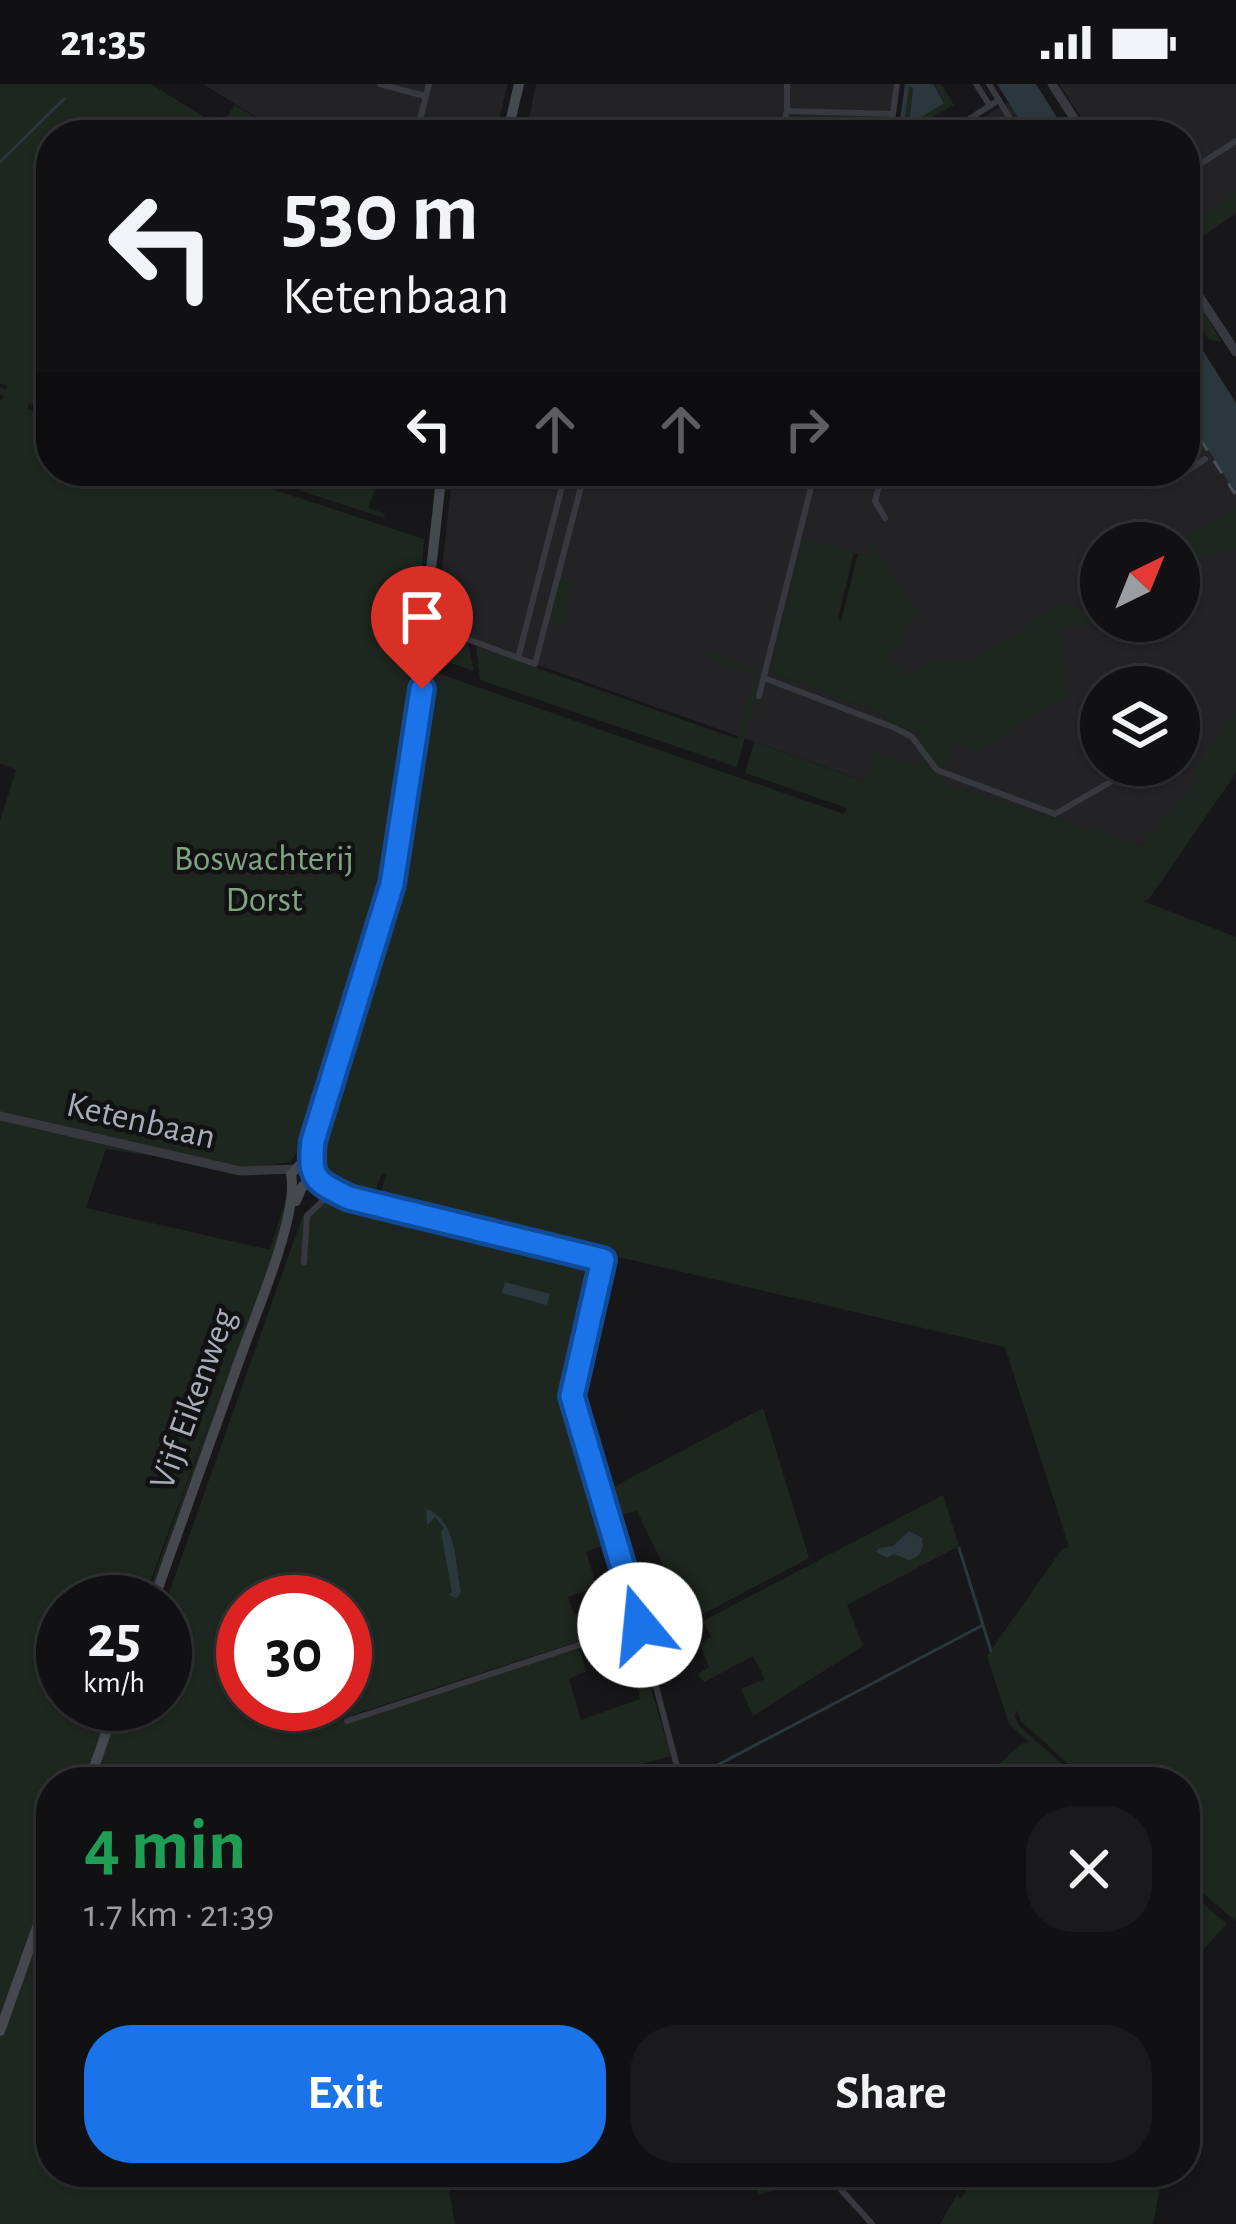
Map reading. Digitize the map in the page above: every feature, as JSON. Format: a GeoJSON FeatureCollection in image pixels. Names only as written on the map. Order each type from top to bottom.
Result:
{"type":"FeatureCollection","features":[{"type":"Feature","properties":{"kind":"main road"},"geometry":{"type":"LineString","coordinates":[[511,120],[519,84]]}},
{"type":"Feature","properties":{"kind":"main road","name":"Vijf Eikenweg"},"geometry":{"type":"LineString","coordinates":[[162,1575],[313,1141],[392,884],[405,814],[440,486]]}},
{"type":"Feature","properties":{"kind":"main road"},"geometry":{"type":"LineString","coordinates":[[94,1767],[107,1731]]}},
{"type":"Feature","properties":{"kind":"main road"},"geometry":{"type":"LineString","coordinates":[[0,2031],[36,1930]]}},
{"type":"Feature","properties":{"kind":"street"},"geometry":{"type":"LineString","coordinates":[[380,84],[425,96]]}},
{"type":"Feature","properties":{"kind":"street"},"geometry":{"type":"LineString","coordinates":[[419,120],[428,84]]}},
{"type":"Feature","properties":{"kind":"street"},"geometry":{"type":"LineString","coordinates":[[784,120],[787,84]]}},
{"type":"Feature","properties":{"kind":"street"},"geometry":{"type":"LineString","coordinates":[[892,120],[897,84]]}},
{"type":"Feature","properties":{"kind":"street"},"geometry":{"type":"LineString","coordinates":[[976,84],[990,106]]}},
{"type":"Feature","properties":{"kind":"street"},"geometry":{"type":"LineString","coordinates":[[989,84],[1011,120]]}},
{"type":"Feature","properties":{"kind":"street"},"geometry":{"type":"LineString","coordinates":[[1052,84],[1075,120]]}},
{"type":"Feature","properties":{"kind":"street"},"geometry":{"type":"LineString","coordinates":[[968,120],[999,100]]}},
{"type":"Feature","properties":{"kind":"street"},"geometry":{"type":"LineString","coordinates":[[787,111],[893,114]]}},
{"type":"Feature","properties":{"kind":"street"},"geometry":{"type":"LineString","coordinates":[[1200,164],[1236,141]]}},
{"type":"Feature","properties":{"kind":"street"},"geometry":{"type":"LineString","coordinates":[[1200,298],[1236,352]]}},
{"type":"Feature","properties":{"kind":"street"},"geometry":{"type":"LineString","coordinates":[[1200,462],[1205,459]]}},
{"type":"Feature","properties":{"kind":"street"},"geometry":{"type":"LineString","coordinates":[[518,658],[562,486]]}},
{"type":"Feature","properties":{"kind":"street"},"geometry":{"type":"LineString","coordinates":[[426,630],[535,664],[581,486]]}},
{"type":"Feature","properties":{"kind":"street"},"geometry":{"type":"LineString","coordinates":[[759,696],[811,486]]}},
{"type":"Feature","properties":{"kind":"street"},"geometry":{"type":"LineString","coordinates":[[879,486],[875,501],[885,518]]}},
{"type":"Feature","properties":{"kind":"street"},"geometry":{"type":"LineString","coordinates":[[764,678],[908,734],[937,770],[1055,814],[1104,786]]}},
{"type":"Feature","properties":{"kind":"street","name":"Ketenbaan"},"geometry":{"type":"LineString","coordinates":[[0,1116],[236,1170],[272,1168],[349,1198],[603,1260],[572,1396],[640,1625]]}},
{"type":"Feature","properties":{"kind":"street"},"geometry":{"type":"LineString","coordinates":[[304,1262],[307,1216],[332,1189]]}},
{"type":"Feature","properties":{"kind":"street"},"geometry":{"type":"LineString","coordinates":[[372,1713],[640,1625],[677,1767]]}},
{"type":"Feature","properties":{"kind":"street"},"geometry":{"type":"LineString","coordinates":[[839,2187],[872,2224]]}},
{"type":"Feature","properties":{"kind":"shaded area"},"geometry":{"type":"Polygon","coordinates":[[[203,84],[508,84],[499,120],[261,120],[203,84]]]}},
{"type":"Feature","properties":{"kind":"shaded area"},"geometry":{"type":"Polygon","coordinates":[[[536,84],[900,84],[895,120],[529,120],[536,84]]]}},
{"type":"Feature","properties":{"kind":"shaded area"},"geometry":{"type":"Polygon","coordinates":[[[905,84],[933,84],[944,103],[910,120],[913,89],[909,86],[905,120],[900,120],[905,84]]]}},
{"type":"Feature","properties":{"kind":"shaded area"},"geometry":{"type":"Polygon","coordinates":[[[997,84],[1036,84],[1059,120],[1020,120],[997,84]]]}},
{"type":"Feature","properties":{"kind":"shaded area"},"geometry":{"type":"Polygon","coordinates":[[[1059,84],[1236,84],[1236,198],[1200,223],[1200,120],[1083,120],[1059,84]]]}},
{"type":"Feature","properties":{"kind":"shaded area"},"geometry":{"type":"Polygon","coordinates":[[[1008,102],[1019,120],[979,120],[1008,102]]]}},
{"type":"Feature","properties":{"kind":"shaded area"},"geometry":{"type":"Polygon","coordinates":[[[1200,346],[1236,403],[1236,494],[1200,437],[1200,346]]]}},
{"type":"Feature","properties":{"kind":"shaded area"},"geometry":{"type":"Polygon","coordinates":[[[1200,437],[1236,494],[1236,732],[1200,779],[1200,666],[1080,666],[1080,786],[1194,786],[1141,845],[941,783],[973,660],[934,660],[905,676],[895,668],[888,655],[902,640],[873,544],[869,557],[804,539],[771,672],[876,711],[920,735],[920,767],[865,781],[532,663],[450,629],[443,616],[440,584],[451,486],[1200,486],[1200,437]]]}},
{"type":"Feature","properties":{"kind":"shaded area"},"geometry":{"type":"Polygon","coordinates":[[[505,1282],[550,1294],[547,1305],[502,1293],[505,1282]]]}},
{"type":"Feature","properties":{"kind":"shaded area"},"geometry":{"type":"Polygon","coordinates":[[[426,1509],[444,1523],[449,1532],[461,1592],[457,1598],[448,1595],[452,1593],[444,1528],[435,1517],[427,1525],[426,1509]]]}},
{"type":"Feature","properties":{"kind":"shaded area"},"geometry":{"type":"Polygon","coordinates":[[[909,1531],[922,1538],[916,1557],[909,1560],[894,1554],[887,1558],[876,1552],[893,1546],[909,1531]]]}},
{"type":"Feature","properties":{"kind":"green space","name":"Boswachterij Dorst"},"geometry":{"type":"Polygon","coordinates":[[[0,84],[151,84],[207,119],[217,120],[36,120],[36,398],[30,397],[36,405],[29,403],[27,409],[36,412],[36,486],[263,486],[424,539],[415,665],[426,669],[428,646],[435,645],[431,671],[844,814],[847,808],[745,773],[754,742],[864,781],[876,754],[920,766],[920,735],[876,711],[771,672],[804,538],[854,552],[841,621],[858,554],[869,556],[873,543],[916,612],[902,639],[904,645],[888,655],[905,676],[934,660],[974,660],[1067,601],[1074,610],[1080,606],[1080,625],[1058,629],[1070,694],[980,750],[952,741],[942,783],[1141,845],[1194,786],[1200,786],[1200,762],[1236,711],[1236,773],[1149,899],[1143,901],[1236,937],[1236,1921],[1200,1891],[1200,1767],[1072,1767],[1021,1721],[1017,1710],[1019,1726],[1066,1767],[996,1767],[1029,1742],[1009,1724],[987,1656],[1062,1549],[1069,1547],[1005,1347],[378,1201],[387,1173],[382,1173],[372,1200],[339,1188],[328,1177],[324,1160],[300,1149],[290,1162],[247,1169],[106,1149],[86,1208],[270,1250],[287,1196],[284,1221],[160,1575],[155,1575],[223,1383],[153,1575],[36,1575],[36,1731],[192,1731],[192,1575],[175,1575],[303,1215],[332,1197],[596,1262],[562,1386],[608,1543],[586,1552],[597,1587],[568,1597],[574,1614],[604,1605],[610,1623],[630,1616],[632,1624],[372,1708],[372,1575],[216,1575],[216,1731],[372,1731],[372,1713],[579,1648],[586,1671],[569,1679],[581,1720],[640,1699],[630,1660],[639,1648],[671,1756],[639,1767],[36,1767],[36,2187],[449,2187],[455,2224],[0,2224],[0,821],[16,770],[0,763],[0,400],[5,396],[0,387],[6,390],[0,383],[0,84]]]}},
{"type":"Feature","properties":{"kind":"green space"},"geometry":{"type":"Polygon","coordinates":[[[933,84],[941,84],[954,105],[928,120],[917,120],[944,101],[933,84]]]}},
{"type":"Feature","properties":{"kind":"green space"},"geometry":{"type":"Polygon","coordinates":[[[908,87],[913,89],[910,120],[903,120],[908,87]]]}},
{"type":"Feature","properties":{"kind":"green space","name":"Boswachterij Dorst"},"geometry":{"type":"Polygon","coordinates":[[[235,105],[260,120],[225,120],[235,105]]]}},
{"type":"Feature","properties":{"kind":"green space"},"geometry":{"type":"Polygon","coordinates":[[[1236,192],[1236,213],[1200,238],[1200,217],[1236,192]]]}},
{"type":"Feature","properties":{"kind":"green space"},"geometry":{"type":"Polygon","coordinates":[[[1200,305],[1221,341],[1209,340],[1200,326],[1200,305]]]}},
{"type":"Feature","properties":{"kind":"green space"},"geometry":{"type":"Polygon","coordinates":[[[286,486],[374,486],[368,508],[385,514],[384,518],[286,486]]]}},
{"type":"Feature","properties":{"kind":"green space"},"geometry":{"type":"Polygon","coordinates":[[[1236,510],[1236,550],[1200,557],[1200,530],[1236,510]]]}},
{"type":"Feature","properties":{"kind":"green space"},"geometry":{"type":"Polygon","coordinates":[[[560,577],[582,583],[572,586],[563,626],[549,623],[560,577]]]}},
{"type":"Feature","properties":{"kind":"green space"},"geometry":{"type":"Polygon","coordinates":[[[448,636],[468,643],[474,671],[437,658],[439,644],[448,636]]]}},
{"type":"Feature","properties":{"kind":"green space"},"geometry":{"type":"Polygon","coordinates":[[[476,646],[737,739],[755,676],[705,657],[706,650],[757,670],[761,676],[737,767],[480,680],[476,646]]]}},
{"type":"Feature","properties":{"kind":"green space"},"geometry":{"type":"Polygon","coordinates":[[[763,1408],[809,1558],[690,1621],[637,1511],[611,1518],[604,1492],[763,1408]]]}},
{"type":"Feature","properties":{"kind":"green space"},"geometry":{"type":"Polygon","coordinates":[[[943,1495],[959,1546],[847,1605],[863,1646],[753,1716],[741,1689],[765,1679],[753,1656],[704,1682],[698,1674],[709,1667],[700,1644],[711,1637],[703,1621],[943,1495]]]}},
{"type":"Feature","properties":{"kind":"green space"},"geometry":{"type":"Polygon","coordinates":[[[1200,1901],[1227,1924],[1200,1953],[1200,1901]]]}},
{"type":"Feature","properties":{"kind":"green space"},"geometry":{"type":"Polygon","coordinates":[[[756,2187],[786,2187],[759,2195],[756,2187]]]}},
{"type":"Feature","properties":{"kind":"green space"},"geometry":{"type":"Polygon","coordinates":[[[964,2187],[1160,2187],[1153,2224],[940,2224],[957,2195],[961,2198],[967,2190],[964,2187]]]}},
{"type":"Feature","properties":{"kind":"waterway"},"geometry":{"type":"LineString","coordinates":[[43,120],[64,99]]}},
{"type":"Feature","properties":{"kind":"waterway"},"geometry":{"type":"LineString","coordinates":[[0,162],[36,127]]}},
{"type":"Feature","properties":{"kind":"waterway"},"geometry":{"type":"LineString","coordinates":[[959,1548],[991,1651]]}},
{"type":"Feature","properties":{"kind":"waterway"},"geometry":{"type":"LineString","coordinates":[[714,1767],[983,1625]]}},
{"type":"Feature","properties":{"kind":"railway"},"geometry":{"type":"LineString","coordinates":[[1200,439],[1235,494]]}},
{"type":"Feature","properties":{"kind":"route"},"geometry":{"type":"LineString","coordinates":[[422,689],[399,855],[308,1168],[312,1177],[349,1198],[603,1260],[572,1396],[640,1625]]}}]}
